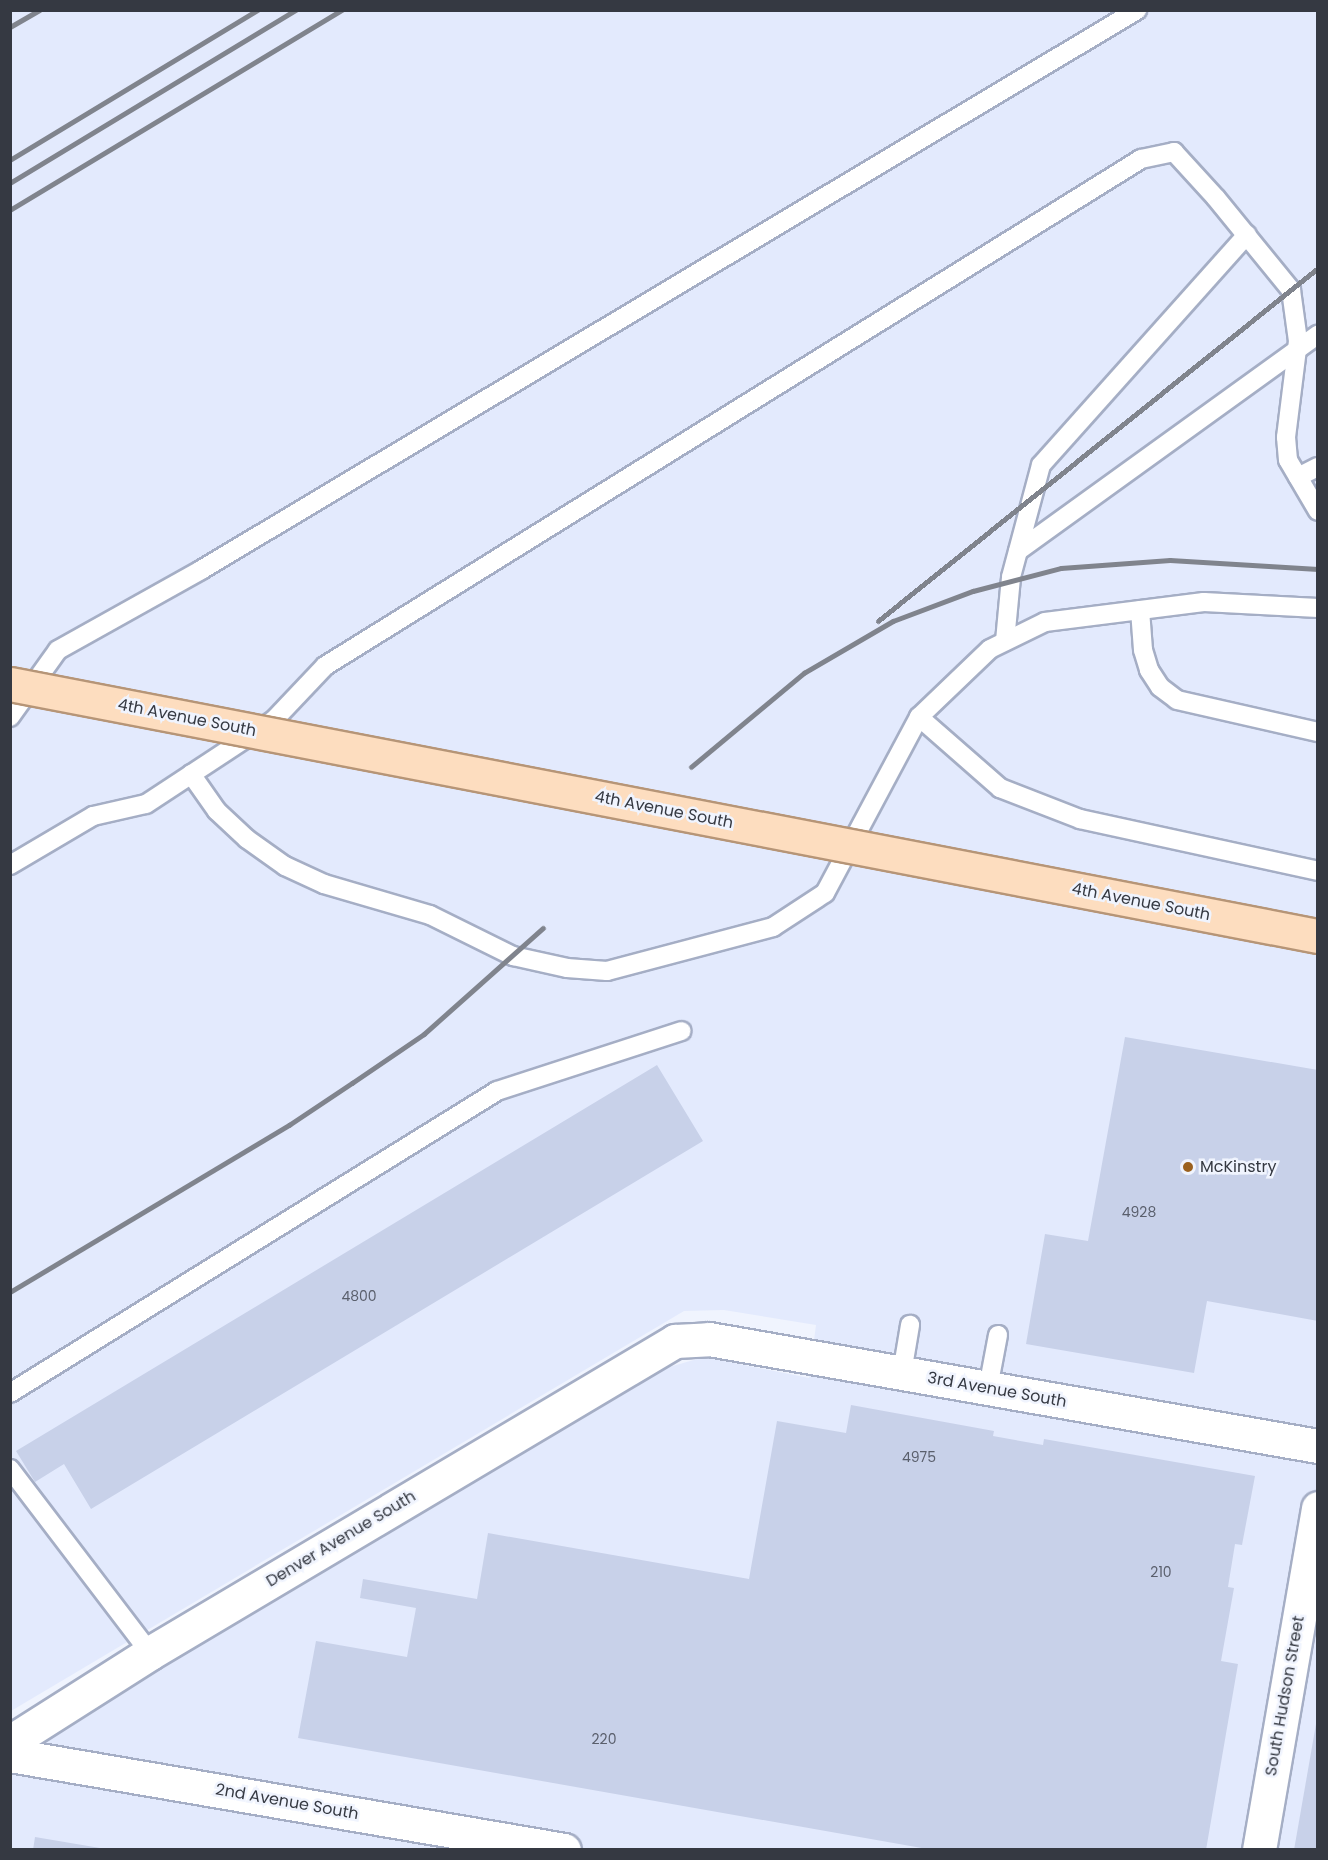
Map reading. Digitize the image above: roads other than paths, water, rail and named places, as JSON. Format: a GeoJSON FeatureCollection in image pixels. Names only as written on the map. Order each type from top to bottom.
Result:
{"type":"FeatureCollection","features":[{"type":"Feature","properties":{"kind":"main road","name":"4th Avenue South"},"geometry":{"type":"LineString","coordinates":[[10,684],[1317,936]]}},
{"type":"Feature","properties":{"kind":"street","name":"3rd Avenue South"},"geometry":{"type":"LineString","coordinates":[[675,1341],[709,1339],[1317,1446]]}},
{"type":"Feature","properties":{"kind":"street","name":"Denver Avenue South"},"geometry":{"type":"LineString","coordinates":[[10,1742],[150,1653],[675,1341]]}},
{"type":"Feature","properties":{"kind":"street","name":"South Hudson Street"},"geometry":{"type":"LineString","coordinates":[[1259,1850],[1317,1508]]}},
{"type":"Feature","properties":{"kind":"street","name":"2nd Avenue South"},"geometry":{"type":"LineString","coordinates":[[10,1755],[564,1850]]}},
{"type":"Feature","properties":{"kind":"lane"},"geometry":{"type":"LineString","coordinates":[[10,717],[58,650],[201,570],[1137,10]]}},
{"type":"Feature","properties":{"kind":"lane"},"geometry":{"type":"LineString","coordinates":[[10,865],[93,816],[146,804],[274,720],[325,666],[1141,159],[1174,152],[1247,235],[1291,290],[1298,341],[1286,437],[1288,460],[1317,511]]}},
{"type":"Feature","properties":{"kind":"lane"},"geometry":{"type":"LineString","coordinates":[[1005,641],[1011,577],[1041,465],[1247,235]]}},
{"type":"Feature","properties":{"kind":"lane"},"geometry":{"type":"LineString","coordinates":[[1018,551],[1317,335]]}},
{"type":"Feature","properties":{"kind":"lane"},"geometry":{"type":"LineString","coordinates":[[1299,477],[1317,467]]}},
{"type":"Feature","properties":{"kind":"lane"},"geometry":{"type":"LineString","coordinates":[[191,774],[217,811],[247,839],[285,866],[324,884],[430,915],[513,956],[567,968],[607,971],[773,927],[825,892],[919,717],[990,649],[1005,641],[1045,622],[1204,602],[1317,608]]}},
{"type":"Feature","properties":{"kind":"lane"},"geometry":{"type":"LineString","coordinates":[[1140,610],[1143,650],[1149,670],[1160,687],[1177,700],[1317,732]]}},
{"type":"Feature","properties":{"kind":"lane"},"geometry":{"type":"LineString","coordinates":[[919,717],[1000,788],[1080,819],[1317,871]]}},
{"type":"Feature","properties":{"kind":"lane"},"geometry":{"type":"LineString","coordinates":[[10,1393],[497,1091],[682,1031]]}},
{"type":"Feature","properties":{"kind":"lane"},"geometry":{"type":"LineString","coordinates":[[902,1373],[909,1324]]}},
{"type":"Feature","properties":{"kind":"lane"},"geometry":{"type":"LineString","coordinates":[[988,1388],[998,1335]]}},
{"type":"Feature","properties":{"kind":"lane"},"geometry":{"type":"LineString","coordinates":[[10,1469],[150,1653]]}},
{"type":"Feature","properties":{"kind":"railway"},"geometry":{"type":"LineString","coordinates":[[10,27],[40,10]]}},
{"type":"Feature","properties":{"kind":"railway"},"geometry":{"type":"LineString","coordinates":[[10,160],[258,10]]}},
{"type":"Feature","properties":{"kind":"railway"},"geometry":{"type":"LineString","coordinates":[[10,183],[296,10]]}},
{"type":"Feature","properties":{"kind":"railway"},"geometry":{"type":"LineString","coordinates":[[10,210],[342,10]]}},
{"type":"Feature","properties":{"kind":"railway"},"geometry":{"type":"LineString","coordinates":[[878,621],[1318,268]]}},
{"type":"Feature","properties":{"kind":"railway"},"geometry":{"type":"LineString","coordinates":[[691,767],[804,673],[893,621],[973,591],[1061,568],[1170,560],[1318,569]]}},
{"type":"Feature","properties":{"kind":"railway"},"geometry":{"type":"LineString","coordinates":[[10,1292],[289,1125],[424,1034],[543,928]]}},
{"type":"Feature","properties":{"kind":"place","name":"McKinstry"},"geometry":{"type":"Point","coordinates":[1188,1167]}}]}
